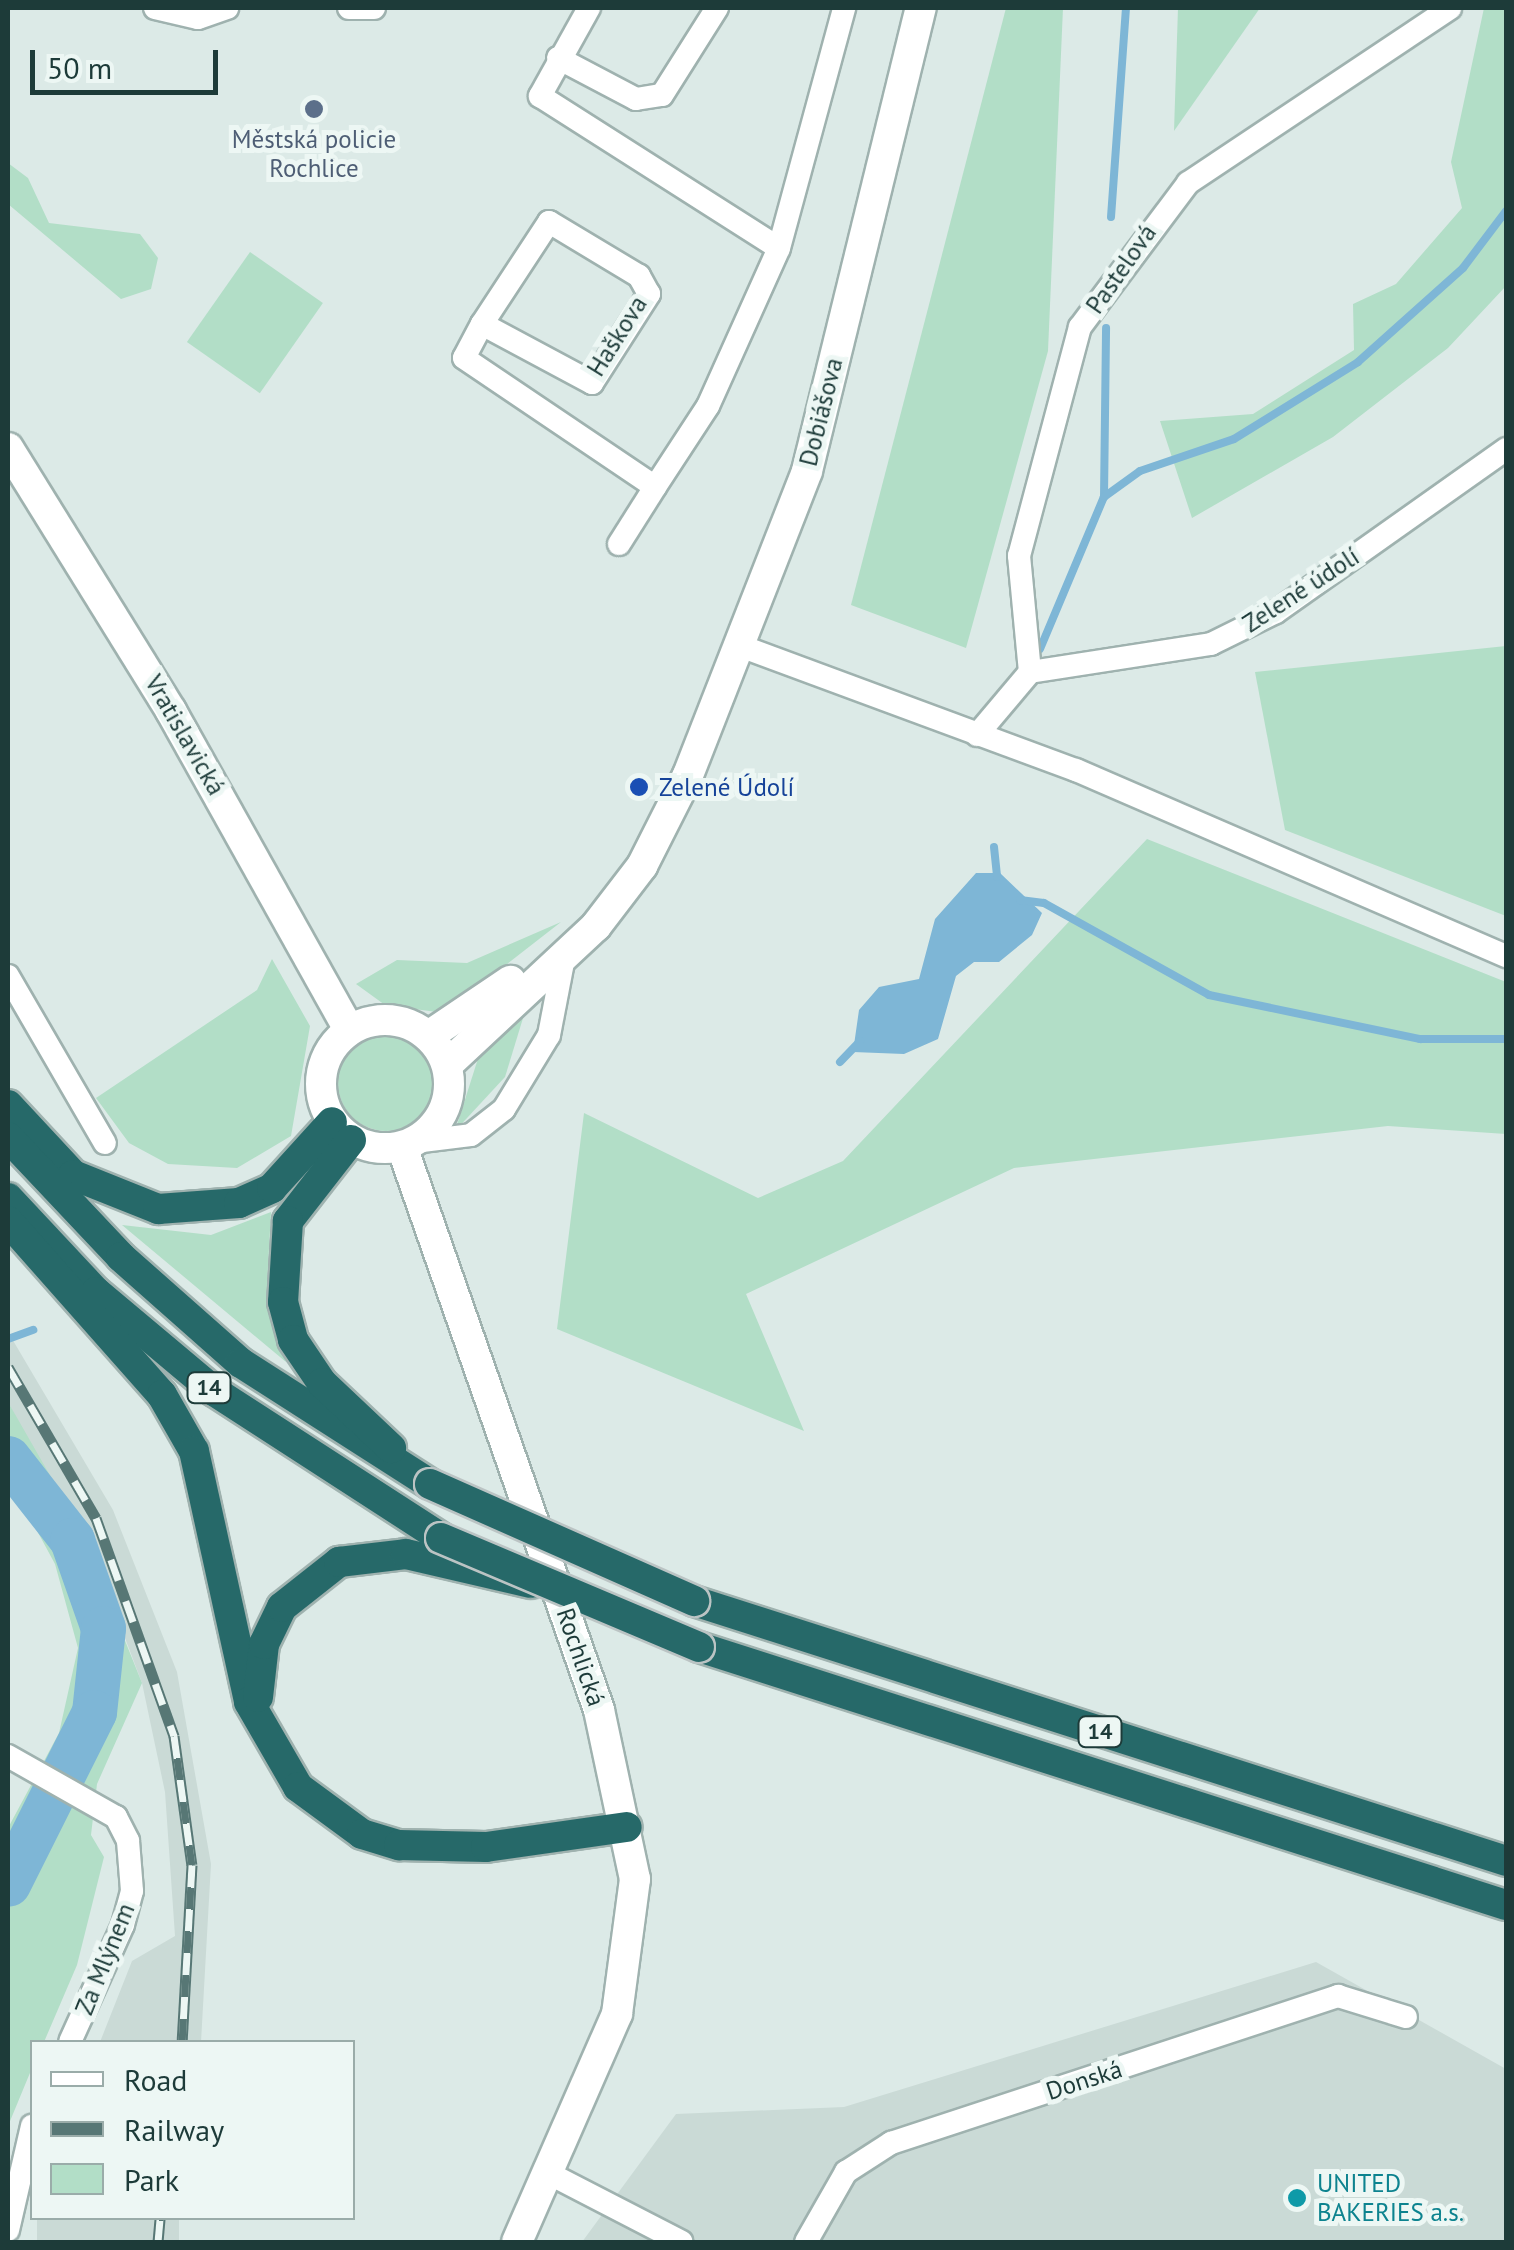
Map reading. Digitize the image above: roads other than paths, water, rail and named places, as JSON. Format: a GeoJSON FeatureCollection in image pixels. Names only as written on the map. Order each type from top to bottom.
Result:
{"type":"FeatureCollection","features":[{"type":"Feature","properties":{"kind":"highway"},"geometry":{"type":"LineString","coordinates":[[8,1105],[73,1175],[158,1209],[240,1203],[272,1188],[342,1131]]}},
{"type":"Feature","properties":{"kind":"highway"},"geometry":{"type":"LineString","coordinates":[[342,1131],[288,1220],[283,1302],[294,1340],[322,1383],[430,1484]]}},
{"type":"Feature","properties":{"kind":"highway","name":"14"},"geometry":{"type":"LineString","coordinates":[[8,1137],[121,1257],[241,1363],[430,1484],[694,1601],[1506,1861]]}},
{"type":"Feature","properties":{"kind":"highway","name":"14"},"geometry":{"type":"LineString","coordinates":[[8,1198],[96,1292],[214,1391],[442,1538],[535,1584],[699,1647],[1506,1905]]}},
{"type":"Feature","properties":{"kind":"highway"},"geometry":{"type":"LineString","coordinates":[[8,1221],[162,1396],[194,1451],[257,1720],[298,1787],[362,1834],[399,1846],[486,1847],[627,1827]]}},
{"type":"Feature","properties":{"kind":"highway"},"geometry":{"type":"LineString","coordinates":[[257,1720],[264,1644],[282,1608],[339,1562],[406,1554],[535,1584]]}},
{"type":"Feature","properties":{"kind":"street"},"geometry":{"type":"LineString","coordinates":[[155,8],[198,18],[227,8]]}},
{"type":"Feature","properties":{"kind":"street"},"geometry":{"type":"LineString","coordinates":[[349,8],[374,8]]}},
{"type":"Feature","properties":{"kind":"street"},"geometry":{"type":"LineString","coordinates":[[590,8],[558,58],[540,96],[779,248]]}},
{"type":"Feature","properties":{"kind":"street"},"geometry":{"type":"LineString","coordinates":[[558,58],[636,99],[662,96],[717,8]]}},
{"type":"Feature","properties":{"kind":"street"},"geometry":{"type":"LineString","coordinates":[[619,544],[708,406],[779,248],[844,8]]}},
{"type":"Feature","properties":{"kind":"street","name":"Dobiášova"},"geometry":{"type":"LineString","coordinates":[[446,1066],[562,971],[642,866],[676,802],[743,648],[806,472],[921,8]]}},
{"type":"Feature","properties":{"kind":"street","name":"Pastelová"},"geometry":{"type":"LineString","coordinates":[[1030,672],[1020,556],[1080,327],[1188,184],[1450,8]]}},
{"type":"Feature","properties":{"kind":"street","name":"Haškova"},"geometry":{"type":"LineString","coordinates":[[482,324],[592,383],[649,294],[639,276],[548,222],[482,324],[464,358],[655,487]]}},
{"type":"Feature","properties":{"kind":"street","name":"Vratislavická"},"geometry":{"type":"LineString","coordinates":[[8,448],[162,695],[349,1030]]}},
{"type":"Feature","properties":{"kind":"street","name":"Zelené údolí"},"geometry":{"type":"LineString","coordinates":[[1030,672],[1212,644],[1276,612],[1506,449]]}},
{"type":"Feature","properties":{"kind":"street"},"geometry":{"type":"LineString","coordinates":[[743,648],[977,735],[1506,956]]}},
{"type":"Feature","properties":{"kind":"street"},"geometry":{"type":"LineString","coordinates":[[977,735],[1030,672]]}},
{"type":"Feature","properties":{"kind":"street","name":"Dobiášova"},"geometry":{"type":"LineString","coordinates":[[430,1036],[587,918],[676,802]]}},
{"type":"Feature","properties":{"kind":"street"},"geometry":{"type":"LineString","coordinates":[[408,1145],[444,1110],[446,1066],[430,1036],[385,1020],[349,1030],[323,1065],[342,1131],[408,1145],[471,1135],[504,1109],[531,1075],[556,1008],[562,971]]}},
{"type":"Feature","properties":{"kind":"street"},"geometry":{"type":"LineString","coordinates":[[8,976],[105,1142]]}},
{"type":"Feature","properties":{"kind":"street","name":"Rochlická"},"geometry":{"type":"LineString","coordinates":[[408,1145],[594,1695],[627,1827],[635,1879],[629,1972],[550,2174],[516,2242]]}},
{"type":"Feature","properties":{"kind":"street","name":"Za Mlýnem"},"geometry":{"type":"LineString","coordinates":[[17,1763],[109,1813],[132,1891],[71,2040]]}},
{"type":"Feature","properties":{"kind":"street","name":"Donská"},"geometry":{"type":"LineString","coordinates":[[806,2242],[846,2172],[891,2144],[1338,1996],[1406,2017]]}},
{"type":"Feature","properties":{"kind":"street"},"geometry":{"type":"LineString","coordinates":[[8,2230],[30,2135]]}},
{"type":"Feature","properties":{"kind":"street"},"geometry":{"type":"LineString","coordinates":[[550,2174],[682,2242]]}},
{"type":"Feature","properties":{"kind":"water"},"geometry":{"type":"Polygon","coordinates":[[[976,873],[1000,873],[1042,913],[1032,935],[999,962],[974,962],[956,976],[938,1039],[904,1054],[853,1052],[859,1010],[879,987],[919,979],[935,919],[976,873]]]}},
{"type":"Feature","properties":{"kind":"waterway"},"geometry":{"type":"LineString","coordinates":[[1111,217],[1126,8]]}},
{"type":"Feature","properties":{"kind":"waterway"},"geometry":{"type":"LineString","coordinates":[[1040,649],[1104,497],[1140,471],[1234,439],[1358,362],[1463,268],[1506,211]]}},
{"type":"Feature","properties":{"kind":"waterway"},"geometry":{"type":"LineString","coordinates":[[1104,497],[1106,328]]}},
{"type":"Feature","properties":{"kind":"waterway"},"geometry":{"type":"LineString","coordinates":[[994,847],[997,877]]}},
{"type":"Feature","properties":{"kind":"waterway"},"geometry":{"type":"LineString","coordinates":[[1020,900],[1044,903],[1209,995],[1420,1039],[1506,1039]]}},
{"type":"Feature","properties":{"kind":"waterway"},"geometry":{"type":"LineString","coordinates":[[840,1062],[860,1041]]}},
{"type":"Feature","properties":{"kind":"waterway"},"geometry":{"type":"LineString","coordinates":[[8,1339],[33,1330]]}},
{"type":"Feature","properties":{"kind":"waterway"},"geometry":{"type":"LineString","coordinates":[[8,1458],[72,1540],[103,1628],[94,1712],[8,1884]]}},
{"type":"Feature","properties":{"kind":"railway"},"geometry":{"type":"LineString","coordinates":[[8,1367],[96,1518],[174,1736],[192,1865],[182,2040]]}},
{"type":"Feature","properties":{"kind":"railway"},"geometry":{"type":"LineString","coordinates":[[158,2242],[160,2220]]}},
{"type":"Feature","properties":{"kind":"place","name":"Městská policie Rochlice"},"geometry":{"type":"Point","coordinates":[314,109]}},
{"type":"Feature","properties":{"kind":"place","name":"Zelené Údolí"},"geometry":{"type":"Point","coordinates":[639,787]}},
{"type":"Feature","properties":{"kind":"place","name":"UNITED BAKERIES a.s."},"geometry":{"type":"Point","coordinates":[1297,2198]}}]}
